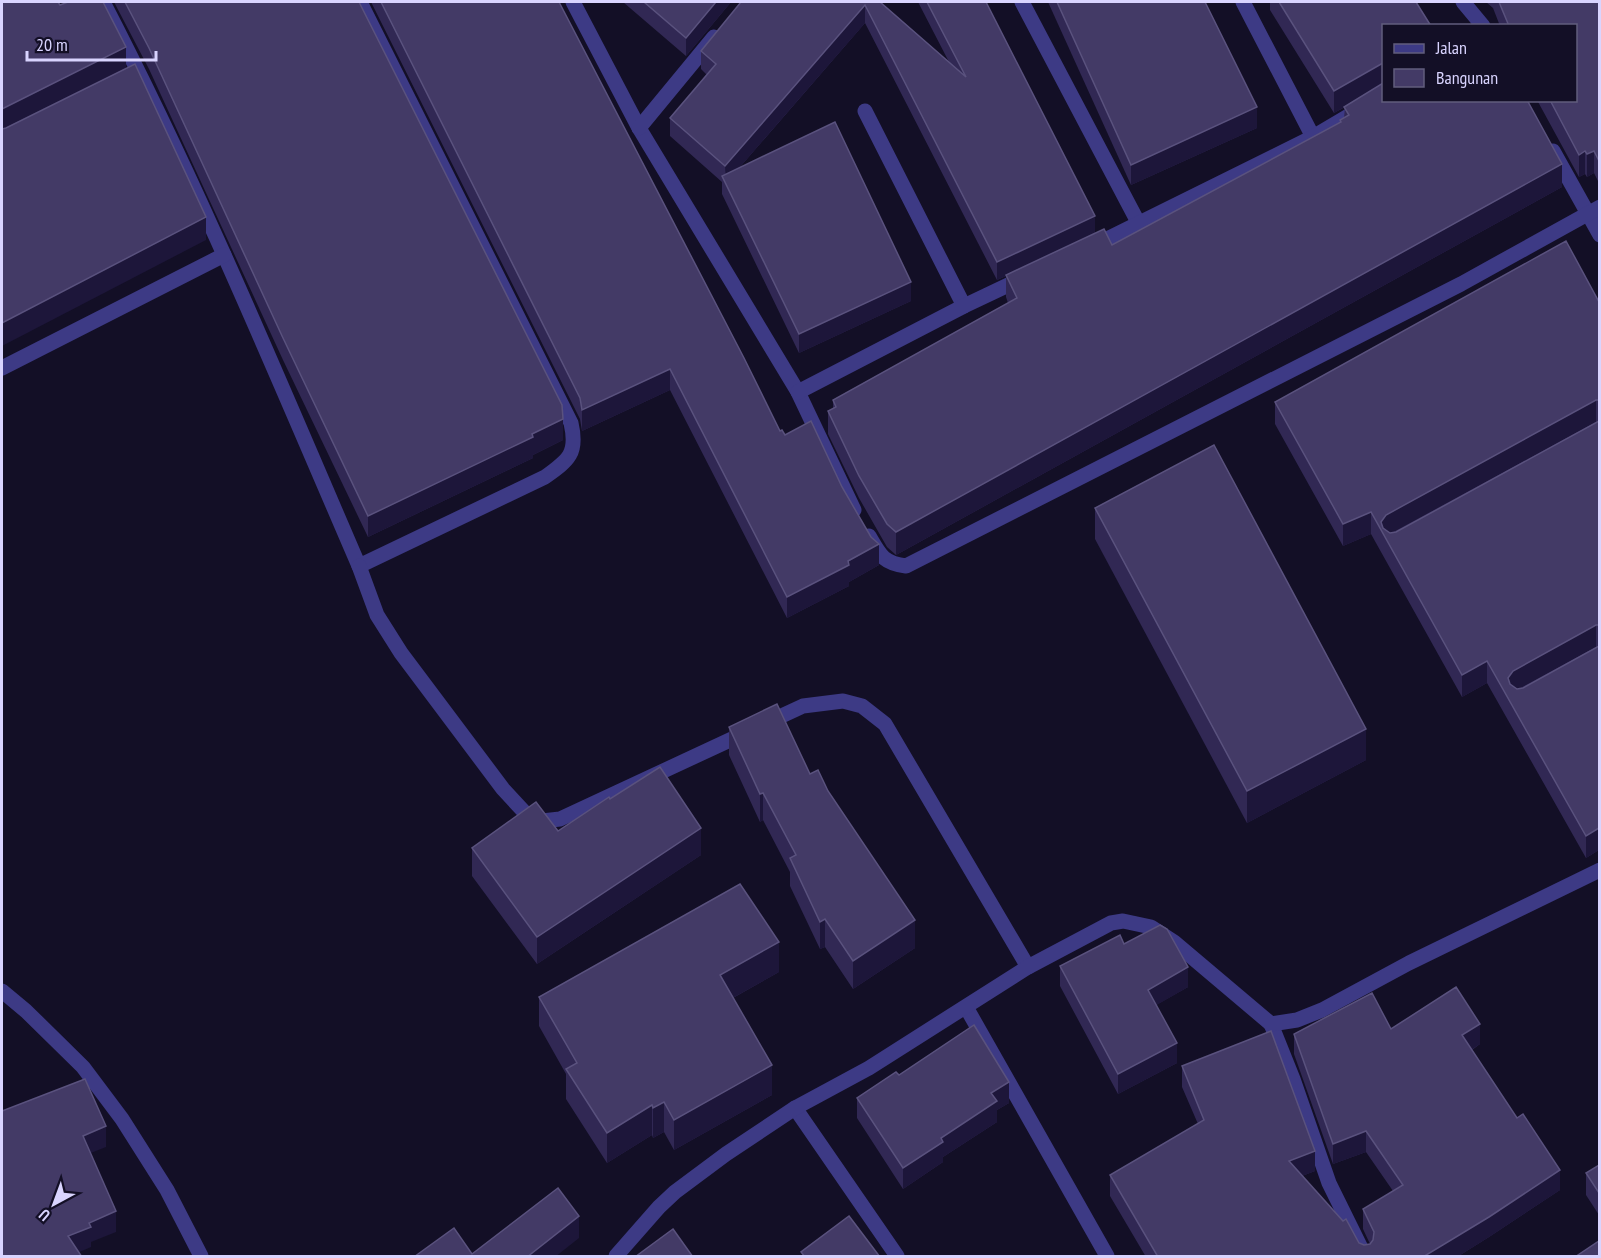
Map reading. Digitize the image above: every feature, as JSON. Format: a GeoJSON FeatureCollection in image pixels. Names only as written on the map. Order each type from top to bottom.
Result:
{"type":"FeatureCollection","features":[{"type":"Feature","properties":{"kind":"street"},"geometry":{"type":"LineString","coordinates":[[103,2],[135,76],[224,255],[359,566],[377,615],[401,653],[503,789],[528,816],[542,821],[560,819],[803,706],[843,701],[862,706],[885,724],[1028,967]]}},
{"type":"Feature","properties":{"kind":"street"},"geometry":{"type":"LineString","coordinates":[[359,566],[545,477],[565,463],[573,452],[575,439],[571,423],[360,2]]}},
{"type":"Feature","properties":{"kind":"street"},"geometry":{"type":"LineString","coordinates":[[573,2],[639,128],[798,392],[850,503],[879,553],[892,564],[906,566],[1461,284],[1594,210]]}},
{"type":"Feature","properties":{"kind":"street"},"geometry":{"type":"LineString","coordinates":[[1022,2],[1139,224]]}},
{"type":"Feature","properties":{"kind":"street"},"geometry":{"type":"LineString","coordinates":[[1244,2],[1313,137]]}},
{"type":"Feature","properties":{"kind":"street"},"geometry":{"type":"LineString","coordinates":[[1463,2],[1482,24]]}},
{"type":"Feature","properties":{"kind":"street"},"geometry":{"type":"LineString","coordinates":[[639,128],[721,28]]}},
{"type":"Feature","properties":{"kind":"street"},"geometry":{"type":"LineString","coordinates":[[1077,253],[1313,137],[1382,96]]}},
{"type":"Feature","properties":{"kind":"street"},"geometry":{"type":"LineString","coordinates":[[865,111],[964,306]]}},
{"type":"Feature","properties":{"kind":"street"},"geometry":{"type":"LineString","coordinates":[[1549,142],[1594,210],[1599,235]]}},
{"type":"Feature","properties":{"kind":"street"},"geometry":{"type":"LineString","coordinates":[[2,368],[224,255]]}},
{"type":"Feature","properties":{"kind":"street"},"geometry":{"type":"LineString","coordinates":[[798,392],[964,306],[1036,272]]}},
{"type":"Feature","properties":{"kind":"street"},"geometry":{"type":"LineString","coordinates":[[1271,1024],[1297,1020],[1322,1010],[1408,963],[1599,870]]}},
{"type":"Feature","properties":{"kind":"street"},"geometry":{"type":"LineString","coordinates":[[616,1257],[675,1192],[726,1154],[795,1108],[869,1068],[1028,967],[1111,923],[1123,921],[1151,927],[1174,942],[1271,1024],[1293,1079],[1329,1183],[1365,1257]]}},
{"type":"Feature","properties":{"kind":"street"},"geometry":{"type":"LineString","coordinates":[[2,991],[26,1011],[83,1067],[167,1190],[201,1257]]}},
{"type":"Feature","properties":{"kind":"street"},"geometry":{"type":"LineString","coordinates":[[966,1007],[1107,1257]]}},
{"type":"Feature","properties":{"kind":"street"},"geometry":{"type":"LineString","coordinates":[[795,1108],[897,1257]]}},
{"type":"Feature","properties":{"kind":"building"},"geometry":{"type":"Polygon","coordinates":[[[2,2],[58,2],[60,5],[68,2],[103,2],[126,47],[2,109],[2,2]]]}},
{"type":"Feature","properties":{"kind":"building"},"geometry":{"type":"Polygon","coordinates":[[[125,2],[359,2],[562,405],[563,419],[532,434],[533,437],[368,516],[149,48],[125,2]]]}},
{"type":"Feature","properties":{"kind":"building"},"geometry":{"type":"Polygon","coordinates":[[[381,2],[559,2],[780,431],[782,430],[785,435],[811,421],[842,487],[871,537],[879,544],[848,561],[849,565],[787,597],[670,369],[582,410],[580,398],[381,2]]]}},
{"type":"Feature","properties":{"kind":"building"},"geometry":{"type":"Polygon","coordinates":[[[644,2],[716,2],[686,38],[644,2]]]}},
{"type":"Feature","properties":{"kind":"building"},"geometry":{"type":"Polygon","coordinates":[[[741,2],[880,2],[966,77],[927,2],[986,2],[1095,216],[997,262],[865,5],[725,166],[670,118],[716,64],[701,51],[741,2]]]}},
{"type":"Feature","properties":{"kind":"building"},"geometry":{"type":"Polygon","coordinates":[[[1057,2],[1205,2],[1257,107],[1131,165],[1057,2]]]}},
{"type":"Feature","properties":{"kind":"building"},"geometry":{"type":"Polygon","coordinates":[[[1279,2],[1416,2],[1430,24],[1382,24],[1382,64],[1334,91],[1279,2]]]}},
{"type":"Feature","properties":{"kind":"building"},"geometry":{"type":"Polygon","coordinates":[[[1499,2],[1599,2],[1599,161],[1594,151],[1587,154],[1585,151],[1579,155],[1551,102],[1577,102],[1577,24],[1508,24],[1499,2]]]}},
{"type":"Feature","properties":{"kind":"building"},"geometry":{"type":"Polygon","coordinates":[[[135,64],[206,217],[2,323],[2,129],[135,64]]]}},
{"type":"Feature","properties":{"kind":"building"},"geometry":{"type":"Polygon","coordinates":[[[1382,84],[1382,102],[1528,102],[1562,164],[896,532],[887,524],[859,476],[828,411],[836,407],[833,400],[1017,298],[1006,275],[1104,229],[1112,245],[1341,122],[1340,120],[1349,115],[1344,107],[1382,84]]]}},
{"type":"Feature","properties":{"kind":"building"},"geometry":{"type":"Polygon","coordinates":[[[835,122],[911,282],[799,334],[722,176],[835,122]]]}},
{"type":"Feature","properties":{"kind":"building"},"geometry":{"type":"Polygon","coordinates":[[[1566,241],[1599,302],[1599,400],[1386,515],[1381,522],[1383,528],[1390,533],[1396,532],[1599,421],[1599,625],[1513,671],[1508,678],[1510,684],[1517,689],[1523,688],[1599,646],[1599,828],[1586,836],[1487,661],[1462,675],[1371,512],[1343,524],[1275,402],[1566,241]]]}},
{"type":"Feature","properties":{"kind":"building"},"geometry":{"type":"Polygon","coordinates":[[[1214,445],[1366,729],[1247,791],[1095,508],[1214,445]]]}},
{"type":"Feature","properties":{"kind":"building"},"geometry":{"type":"Polygon","coordinates":[[[777,704],[810,774],[818,770],[828,791],[915,920],[853,961],[825,919],[820,922],[790,858],[796,855],[763,793],[760,794],[729,727],[777,704]]]}},
{"type":"Feature","properties":{"kind":"building"},"geometry":{"type":"Polygon","coordinates":[[[660,767],[701,828],[537,937],[472,848],[536,802],[558,831],[660,767]]]}},
{"type":"Feature","properties":{"kind":"building"},"geometry":{"type":"Polygon","coordinates":[[[740,884],[779,942],[720,975],[772,1065],[674,1120],[664,1102],[653,1108],[652,1105],[607,1133],[566,1069],[577,1063],[539,997],[740,884]]]}},
{"type":"Feature","properties":{"kind":"building"},"geometry":{"type":"Polygon","coordinates":[[[1160,925],[1167,929],[1188,967],[1148,990],[1177,1043],[1118,1074],[1060,966],[1120,935],[1124,944],[1160,925]]]}},
{"type":"Feature","properties":{"kind":"building"},"geometry":{"type":"Polygon","coordinates":[[[1456,987],[1480,1024],[1462,1035],[1517,1118],[1523,1114],[1560,1170],[1423,1257],[1158,1257],[1110,1175],[1204,1120],[1182,1066],[1271,1031],[1315,1151],[1289,1161],[1343,1221],[1346,1219],[1359,1243],[1370,1244],[1374,1232],[1363,1209],[1403,1185],[1366,1131],[1333,1144],[1294,1034],[1372,993],[1391,1029],[1456,987]]]}},
{"type":"Feature","properties":{"kind":"building"},"geometry":{"type":"Polygon","coordinates":[[[974,1025],[1009,1082],[991,1093],[997,1101],[941,1138],[943,1142],[903,1168],[857,1098],[896,1072],[899,1075],[974,1025]]]}},
{"type":"Feature","properties":{"kind":"building"},"geometry":{"type":"Polygon","coordinates":[[[85,1079],[106,1126],[83,1136],[116,1211],[89,1223],[91,1227],[68,1236],[82,1257],[2,1257],[2,1111],[85,1079]]]}},
{"type":"Feature","properties":{"kind":"building"},"geometry":{"type":"Polygon","coordinates":[[[1599,1165],[1599,1193],[1586,1173],[1599,1165]]]}},
{"type":"Feature","properties":{"kind":"building"},"geometry":{"type":"Polygon","coordinates":[[[558,1188],[579,1216],[527,1257],[414,1257],[454,1228],[472,1254],[558,1188]]]}},
{"type":"Feature","properties":{"kind":"building"},"geometry":{"type":"Polygon","coordinates":[[[849,1216],[880,1257],[805,1257],[801,1252],[849,1216]]]}},
{"type":"Feature","properties":{"kind":"building"},"geometry":{"type":"Polygon","coordinates":[[[673,1229],[693,1257],[635,1257],[673,1229]]]}},
{"type":"Feature","properties":{"kind":"building"},"geometry":{"type":"Polygon","coordinates":[[[1599,1241],[1599,1257],[1575,1257],[1599,1241]]]}}]}
